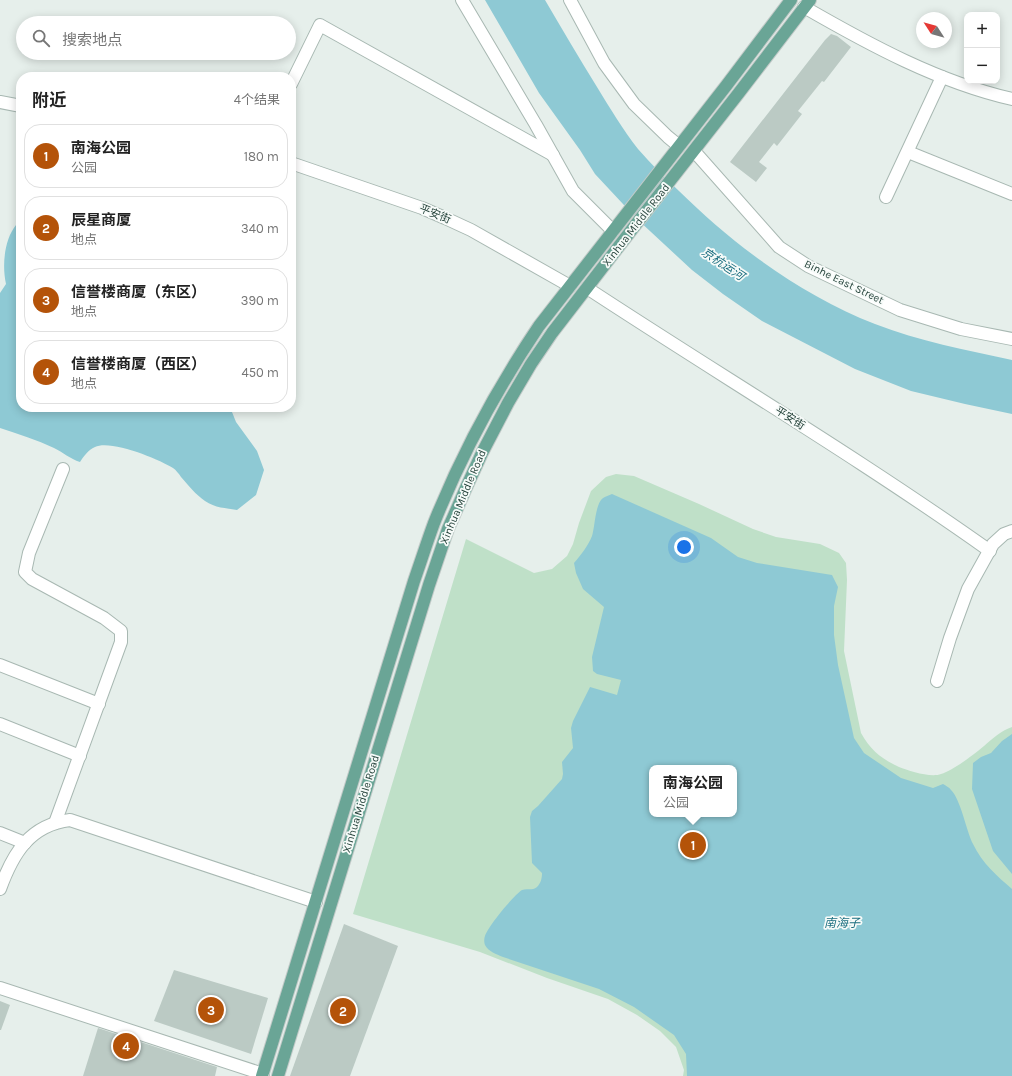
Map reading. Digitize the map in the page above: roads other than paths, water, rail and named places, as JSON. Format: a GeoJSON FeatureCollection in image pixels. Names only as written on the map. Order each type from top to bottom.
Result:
{"type":"FeatureCollection","features":[{"type":"Feature","properties":{"kind":"main road","name":"Xinhua Middle Road"},"geometry":{"type":"LineString","coordinates":[[263,1075],[414,581],[434,524],[468,447],[495,396],[518,357],[539,326],[791,0]]}},
{"type":"Feature","properties":{"kind":"main road","name":"Xinhua Middle Road"},"geometry":{"type":"LineString","coordinates":[[278,1076],[424,600],[448,529],[482,452],[508,403],[552,333],[807,4]]}},
{"type":"Feature","properties":{"kind":"street"},"geometry":{"type":"LineString","coordinates":[[462,0],[573,191],[613,231]]}},
{"type":"Feature","properties":{"kind":"street"},"geometry":{"type":"LineString","coordinates":[[570,0],[604,63],[634,104],[679,146]]}},
{"type":"Feature","properties":{"kind":"street"},"geometry":{"type":"LineString","coordinates":[[807,4],[864,41],[942,77],[1012,99]]}},
{"type":"Feature","properties":{"kind":"street"},"geometry":{"type":"LineString","coordinates":[[296,74],[320,25],[553,155]]}},
{"type":"Feature","properties":{"kind":"street"},"geometry":{"type":"LineString","coordinates":[[886,197],[942,77]]}},
{"type":"Feature","properties":{"kind":"street"},"geometry":{"type":"LineString","coordinates":[[0,102],[16,105]]}},
{"type":"Feature","properties":{"kind":"street","name":"Binhe East Street"},"geometry":{"type":"LineString","coordinates":[[694,151],[779,247],[808,266],[900,310],[962,329],[1012,339]]}},
{"type":"Feature","properties":{"kind":"street"},"geometry":{"type":"LineString","coordinates":[[908,152],[1012,194]]}},
{"type":"Feature","properties":{"kind":"street","name":"平安街"},"geometry":{"type":"LineString","coordinates":[[296,165],[422,208],[445,218],[471,230],[570,286]]}},
{"type":"Feature","properties":{"kind":"street","name":"平安街"},"geometry":{"type":"LineString","coordinates":[[587,288],[920,502],[990,551]]}},
{"type":"Feature","properties":{"kind":"street"},"geometry":{"type":"LineString","coordinates":[[55,823],[122,642],[121,632],[113,624],[32,579],[25,572],[30,552],[63,469]]}},
{"type":"Feature","properties":{"kind":"street"},"geometry":{"type":"LineString","coordinates":[[937,681],[950,638],[968,590],[993,544],[1004,534],[1012,531]]}},
{"type":"Feature","properties":{"kind":"street"},"geometry":{"type":"LineString","coordinates":[[0,665],[99,704]]}},
{"type":"Feature","properties":{"kind":"street"},"geometry":{"type":"LineString","coordinates":[[0,724],[80,756]]}},
{"type":"Feature","properties":{"kind":"street"},"geometry":{"type":"LineString","coordinates":[[0,889],[7,870],[19,850],[30,837],[44,827],[70,820],[316,902]]}},
{"type":"Feature","properties":{"kind":"street"},"geometry":{"type":"LineString","coordinates":[[0,833],[25,843]]}},
{"type":"Feature","properties":{"kind":"street"},"geometry":{"type":"LineString","coordinates":[[0,988],[263,1075]]}},
{"type":"Feature","properties":{"kind":"water","name":"京杭运河"},"geometry":{"type":"Polygon","coordinates":[[[485,0],[545,0],[612,111],[638,149],[663,176],[700,211],[746,250],[770,267],[821,299],[875,324],[960,349],[1012,360],[1012,414],[911,391],[855,369],[762,321],[692,270],[637,219],[595,174],[580,150],[539,93],[485,0]]]}},
{"type":"Feature","properties":{"kind":"water"},"geometry":{"type":"Polygon","coordinates":[[[16,225],[16,412],[232,412],[236,422],[257,451],[264,470],[256,495],[237,510],[217,506],[198,496],[173,468],[146,455],[123,448],[102,445],[90,450],[80,462],[48,445],[0,428],[0,293],[6,284],[4,261],[12,231],[16,225]]]}},
{"type":"Feature","properties":{"kind":"water","name":"南海子"},"geometry":{"type":"Polygon","coordinates":[[[612,494],[711,538],[738,557],[757,563],[832,575],[838,587],[834,606],[834,635],[838,665],[854,738],[864,753],[901,778],[933,788],[943,784],[949,788],[958,801],[970,838],[977,851],[990,869],[1012,889],[1012,1076],[687,1076],[686,1054],[674,1035],[634,1007],[599,989],[503,957],[493,952],[485,945],[484,939],[487,931],[513,898],[522,890],[535,888],[540,882],[542,873],[532,863],[530,817],[532,811],[562,779],[562,762],[573,748],[571,728],[573,721],[590,687],[617,695],[621,680],[597,674],[593,671],[592,657],[604,607],[583,589],[576,573],[574,563],[592,536],[598,505],[603,498],[612,494]]]}},
{"type":"Feature","properties":{"kind":"water"},"geometry":{"type":"Polygon","coordinates":[[[1012,734],[1012,874],[993,851],[972,789],[973,763],[981,757],[991,753],[1002,741],[1012,734]]]}},
{"type":"Feature","properties":{"kind":"place","name":"南海公园"},"geometry":{"type":"Point","coordinates":[693,845]}},
{"type":"Feature","properties":{"kind":"place","name":"信誉楼商厦（东区）"},"geometry":{"type":"Point","coordinates":[211,1010]}},
{"type":"Feature","properties":{"kind":"place","name":"辰星商厦"},"geometry":{"type":"Point","coordinates":[343,1011]}},
{"type":"Feature","properties":{"kind":"place","name":"信誉楼商厦（西区）"},"geometry":{"type":"Point","coordinates":[126,1046]}}]}
